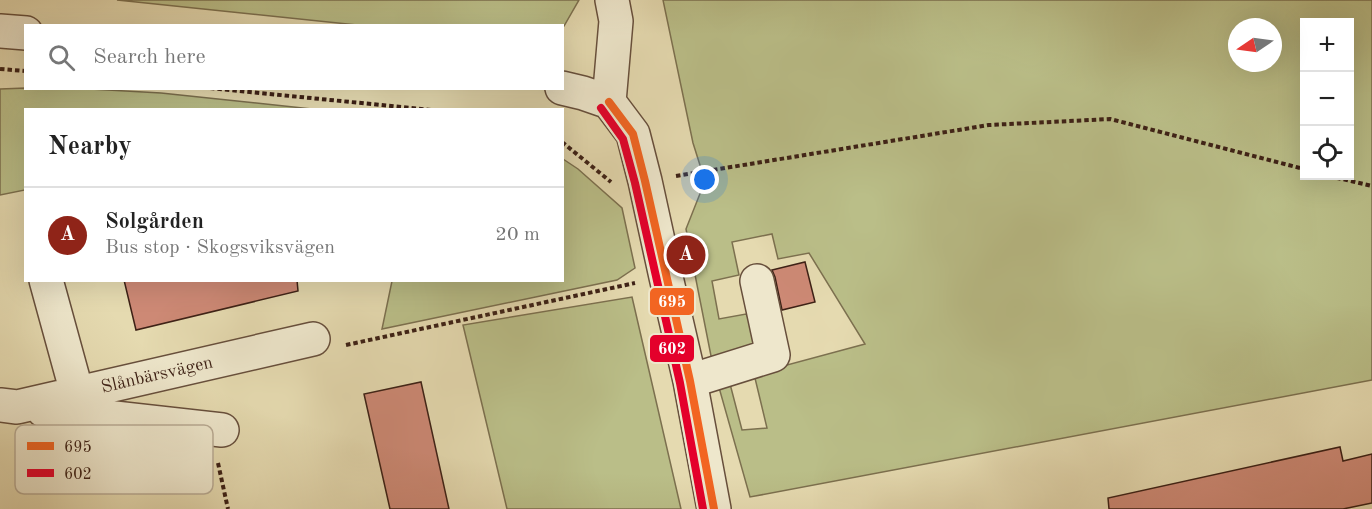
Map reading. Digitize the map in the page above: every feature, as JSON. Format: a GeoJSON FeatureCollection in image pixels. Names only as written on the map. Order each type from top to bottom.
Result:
{"type":"FeatureCollection","features":[{"type":"Feature","properties":{"kind":"street"},"geometry":{"type":"LineString","coordinates":[[609,102],[616,21],[612,0]]}},
{"type":"Feature","properties":{"kind":"street"},"geometry":{"type":"LineString","coordinates":[[0,31],[24,33]]}},
{"type":"Feature","properties":{"kind":"street"},"geometry":{"type":"LineString","coordinates":[[564,88],[609,102],[633,134],[690,381],[714,509]]}},
{"type":"Feature","properties":{"kind":"street"},"geometry":{"type":"LineString","coordinates":[[690,381],[773,355],[757,281]]}},
{"type":"Feature","properties":{"kind":"street"},"geometry":{"type":"LineString","coordinates":[[47,282],[77,393]]}},
{"type":"Feature","properties":{"kind":"street","name":"Slånbärsvägen"},"geometry":{"type":"LineString","coordinates":[[9,406],[77,393],[313,339]]}},
{"type":"Feature","properties":{"kind":"street"},"geometry":{"type":"LineString","coordinates":[[9,406],[174,425]]}},
{"type":"Feature","properties":{"kind":"street"},"geometry":{"type":"LineString","coordinates":[[213,430],[217,430]]}},
{"type":"Feature","properties":{"kind":"path"},"geometry":{"type":"LineString","coordinates":[[0,69],[24,71]]}},
{"type":"Feature","properties":{"kind":"path"},"geometry":{"type":"LineString","coordinates":[[230,90],[411,108]]}},
{"type":"Feature","properties":{"kind":"path"},"geometry":{"type":"LineString","coordinates":[[564,144],[614,185],[989,125],[1110,119],[1300,168]]}},
{"type":"Feature","properties":{"kind":"path"},"geometry":{"type":"LineString","coordinates":[[1346,180],[1372,186]]}},
{"type":"Feature","properties":{"kind":"path"},"geometry":{"type":"LineString","coordinates":[[313,339],[348,345],[666,277]]}},
{"type":"Feature","properties":{"kind":"path"},"geometry":{"type":"LineString","coordinates":[[217,430],[228,509]]}},
{"type":"Feature","properties":{"kind":"green space"},"geometry":{"type":"Polygon","coordinates":[[[117,0],[579,0],[564,25],[347,24],[117,0]]]}},
{"type":"Feature","properties":{"kind":"green space"},"geometry":{"type":"Polygon","coordinates":[[[663,0],[1372,0],[1372,380],[750,497],[718,384],[729,380],[742,430],[767,428],[754,374],[865,344],[809,253],[778,259],[772,234],[732,242],[739,275],[712,281],[719,319],[746,314],[756,332],[752,349],[712,361],[686,229],[705,181],[693,143],[663,0]]]}},
{"type":"Feature","properties":{"kind":"green space"},"geometry":{"type":"Polygon","coordinates":[[[0,89],[161,93],[303,108],[24,108],[24,190],[0,195],[0,89]]]}},
{"type":"Feature","properties":{"kind":"green space"},"geometry":{"type":"Polygon","coordinates":[[[564,160],[622,208],[635,268],[617,280],[382,329],[392,282],[564,282],[564,160]]]}},
{"type":"Feature","properties":{"kind":"green space"},"geometry":{"type":"Polygon","coordinates":[[[632,297],[681,509],[507,509],[463,325],[632,297]]]}},
{"type":"Feature","properties":{"kind":"building"},"geometry":{"type":"Polygon","coordinates":[[[805,262],[815,302],[782,310],[772,270],[805,262]]]}},
{"type":"Feature","properties":{"kind":"building"},"geometry":{"type":"Polygon","coordinates":[[[124,282],[297,282],[298,291],[136,330],[124,282]]]}},
{"type":"Feature","properties":{"kind":"building"},"geometry":{"type":"Polygon","coordinates":[[[421,382],[449,509],[390,509],[364,394],[421,382]]]}},
{"type":"Feature","properties":{"kind":"building"},"geometry":{"type":"Polygon","coordinates":[[[1340,447],[1343,461],[1372,454],[1372,503],[1343,509],[1109,509],[1108,498],[1340,447]]]}},
{"type":"Feature","properties":{"kind":"transit line","name":"695"},"geometry":{"type":"LineString","coordinates":[[609,102],[633,134],[690,381],[714,509]]}},
{"type":"Feature","properties":{"kind":"transit line","name":"602"},"geometry":{"type":"LineString","coordinates":[[601,108],[623,139],[635,183],[680,383],[703,509]]}},
{"type":"Feature","properties":{"kind":"place","name":"Solgården"},"geometry":{"type":"Point","coordinates":[686,255]}}]}
